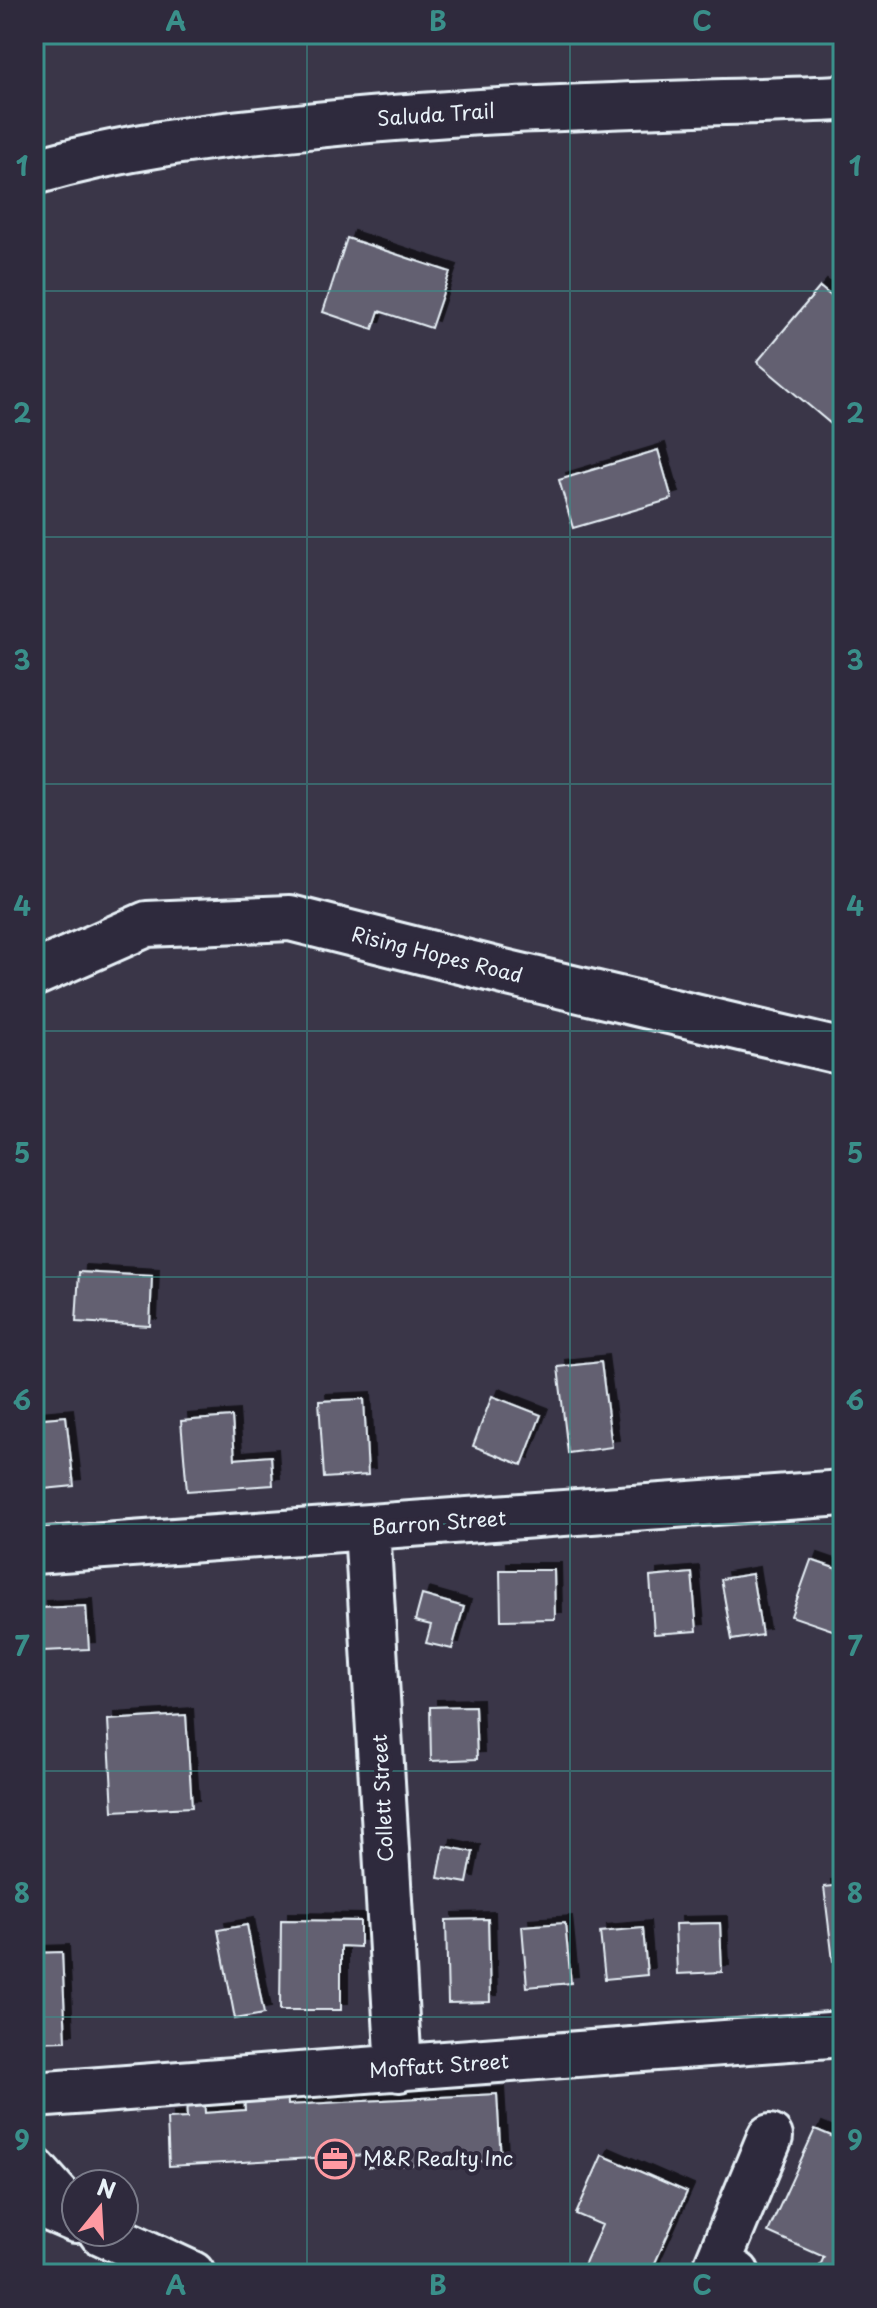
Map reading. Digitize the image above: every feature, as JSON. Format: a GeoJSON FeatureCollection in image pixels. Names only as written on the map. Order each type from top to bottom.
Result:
{"type":"FeatureCollection","features":[{"type":"Feature","properties":{"kind":"street","name":"Saluda Trail"},"geometry":{"type":"LineString","coordinates":[[34,172],[87,156],[180,139],[379,118],[506,110],[843,98]]}},
{"type":"Feature","properties":{"kind":"street","name":"Rising Hopes Road"},"geometry":{"type":"LineString","coordinates":[[34,974],[147,924],[290,918],[843,1052]]}},
{"type":"Feature","properties":{"kind":"street","name":"Barron Street"},"geometry":{"type":"LineString","coordinates":[[34,1551],[843,1493]]}},
{"type":"Feature","properties":{"kind":"street","name":"Collett Street"},"geometry":{"type":"LineString","coordinates":[[367,1528],[399,2069]]}},
{"type":"Feature","properties":{"kind":"street","name":"Moffatt Street"},"geometry":{"type":"LineString","coordinates":[[34,2095],[843,2034]]}},
{"type":"Feature","properties":{"kind":"street"},"geometry":{"type":"LineString","coordinates":[[737,2274],[717,2265],[770,2137]]}},
{"type":"Feature","properties":{"kind":"street"},"geometry":{"type":"LineString","coordinates":[[34,2170],[60,2200]]}},
{"type":"Feature","properties":{"kind":"street"},"geometry":{"type":"LineString","coordinates":[[34,2202],[60,2212]]}},
{"type":"Feature","properties":{"kind":"street"},"geometry":{"type":"LineString","coordinates":[[136,2248],[192,2274]]}},
{"type":"Feature","properties":{"kind":"building"},"geometry":{"type":"Polygon","coordinates":[[[347,238],[450,272],[431,328],[379,311],[373,329],[323,312],[347,238]]]}},
{"type":"Feature","properties":{"kind":"building"},"geometry":{"type":"Polygon","coordinates":[[[820,287],[843,306],[843,410],[831,424],[757,362],[820,287]]]}},
{"type":"Feature","properties":{"kind":"building"},"geometry":{"type":"Polygon","coordinates":[[[658,450],[672,499],[573,528],[559,480],[658,450]]]}},
{"type":"Feature","properties":{"kind":"building"},"geometry":{"type":"Polygon","coordinates":[[[79,1272],[152,1276],[150,1326],[76,1322],[79,1272]]]}},
{"type":"Feature","properties":{"kind":"building"},"geometry":{"type":"Polygon","coordinates":[[[601,1362],[612,1447],[568,1453],[558,1367],[601,1362]]]}},
{"type":"Feature","properties":{"kind":"building"},"geometry":{"type":"Polygon","coordinates":[[[492,1396],[541,1415],[522,1465],[473,1446],[492,1396]]]}},
{"type":"Feature","properties":{"kind":"building"},"geometry":{"type":"Polygon","coordinates":[[[364,1399],[368,1475],[324,1478],[319,1401],[364,1399]]]}},
{"type":"Feature","properties":{"kind":"building"},"geometry":{"type":"Polygon","coordinates":[[[66,1416],[74,1486],[34,1490],[34,1419],[66,1416]]]}},
{"type":"Feature","properties":{"kind":"building"},"geometry":{"type":"Polygon","coordinates":[[[232,1417],[235,1459],[271,1456],[273,1485],[187,1491],[181,1421],[232,1417]]]}},
{"type":"Feature","properties":{"kind":"building"},"geometry":{"type":"Polygon","coordinates":[[[811,1560],[843,1571],[843,1617],[838,1632],[791,1616],[811,1560]]]}},
{"type":"Feature","properties":{"kind":"building"},"geometry":{"type":"Polygon","coordinates":[[[500,1570],[554,1570],[555,1619],[501,1620],[500,1570]]]}},
{"type":"Feature","properties":{"kind":"building"},"geometry":{"type":"Polygon","coordinates":[[[692,1573],[697,1631],[654,1634],[650,1577],[692,1573]]]}},
{"type":"Feature","properties":{"kind":"building"},"geometry":{"type":"Polygon","coordinates":[[[752,1574],[762,1635],[732,1640],[721,1579],[752,1574]]]}},
{"type":"Feature","properties":{"kind":"building"},"geometry":{"type":"Polygon","coordinates":[[[422,1595],[464,1607],[452,1649],[426,1643],[431,1625],[415,1621],[422,1595]]]}},
{"type":"Feature","properties":{"kind":"building"},"geometry":{"type":"Polygon","coordinates":[[[86,1606],[89,1649],[42,1651],[39,1608],[86,1606]]]}},
{"type":"Feature","properties":{"kind":"building"},"geometry":{"type":"Polygon","coordinates":[[[475,1706],[477,1759],[431,1761],[430,1707],[475,1706]]]}},
{"type":"Feature","properties":{"kind":"building"},"geometry":{"type":"Polygon","coordinates":[[[186,1715],[192,1807],[113,1811],[108,1720],[186,1715]]]}},
{"type":"Feature","properties":{"kind":"building"},"geometry":{"type":"Polygon","coordinates":[[[444,1846],[473,1852],[467,1883],[438,1878],[444,1846]]]}},
{"type":"Feature","properties":{"kind":"building"},"geometry":{"type":"Polygon","coordinates":[[[843,1885],[843,1960],[833,1961],[824,1887],[843,1885]]]}},
{"type":"Feature","properties":{"kind":"building"},"geometry":{"type":"Polygon","coordinates":[[[488,1919],[490,2002],[448,2003],[446,1920],[488,1919]]]}},
{"type":"Feature","properties":{"kind":"building"},"geometry":{"type":"Polygon","coordinates":[[[281,1920],[360,1921],[360,1947],[341,1946],[341,2010],[280,2010],[281,1920]]]}},
{"type":"Feature","properties":{"kind":"building"},"geometry":{"type":"Polygon","coordinates":[[[565,1923],[571,1983],[527,1987],[522,1926],[565,1923]]]}},
{"type":"Feature","properties":{"kind":"building"},"geometry":{"type":"Polygon","coordinates":[[[720,1923],[722,1972],[677,1974],[675,1924],[720,1923]]]}},
{"type":"Feature","properties":{"kind":"building"},"geometry":{"type":"Polygon","coordinates":[[[247,1925],[264,2014],[235,2019],[218,1930],[247,1925]]]}},
{"type":"Feature","properties":{"kind":"building"},"geometry":{"type":"Polygon","coordinates":[[[643,1928],[647,1975],[605,1979],[600,1932],[643,1928]]]}},
{"type":"Feature","properties":{"kind":"building"},"geometry":{"type":"Polygon","coordinates":[[[62,1952],[66,2041],[34,2042],[34,1953],[62,1952]]]}},
{"type":"Feature","properties":{"kind":"building"},"geometry":{"type":"Polygon","coordinates":[[[287,2090],[288,2105],[497,2094],[501,2160],[369,2167],[368,2155],[169,2166],[167,2119],[187,2118],[186,2100],[204,2099],[205,2113],[245,2110],[244,2092],[287,2090]]]}},
{"type":"Feature","properties":{"kind":"building"},"geometry":{"type":"Polygon","coordinates":[[[815,2129],[843,2141],[843,2274],[816,2274],[824,2257],[768,2232],[815,2129]]]}},
{"type":"Feature","properties":{"kind":"building"},"geometry":{"type":"Polygon","coordinates":[[[602,2155],[687,2192],[650,2274],[580,2274],[602,2225],[576,2214],[602,2155]]]}},
{"type":"Feature","properties":{"kind":"place","name":"M&R Realty Inc"},"geometry":{"type":"Point","coordinates":[335,2159]}}]}
